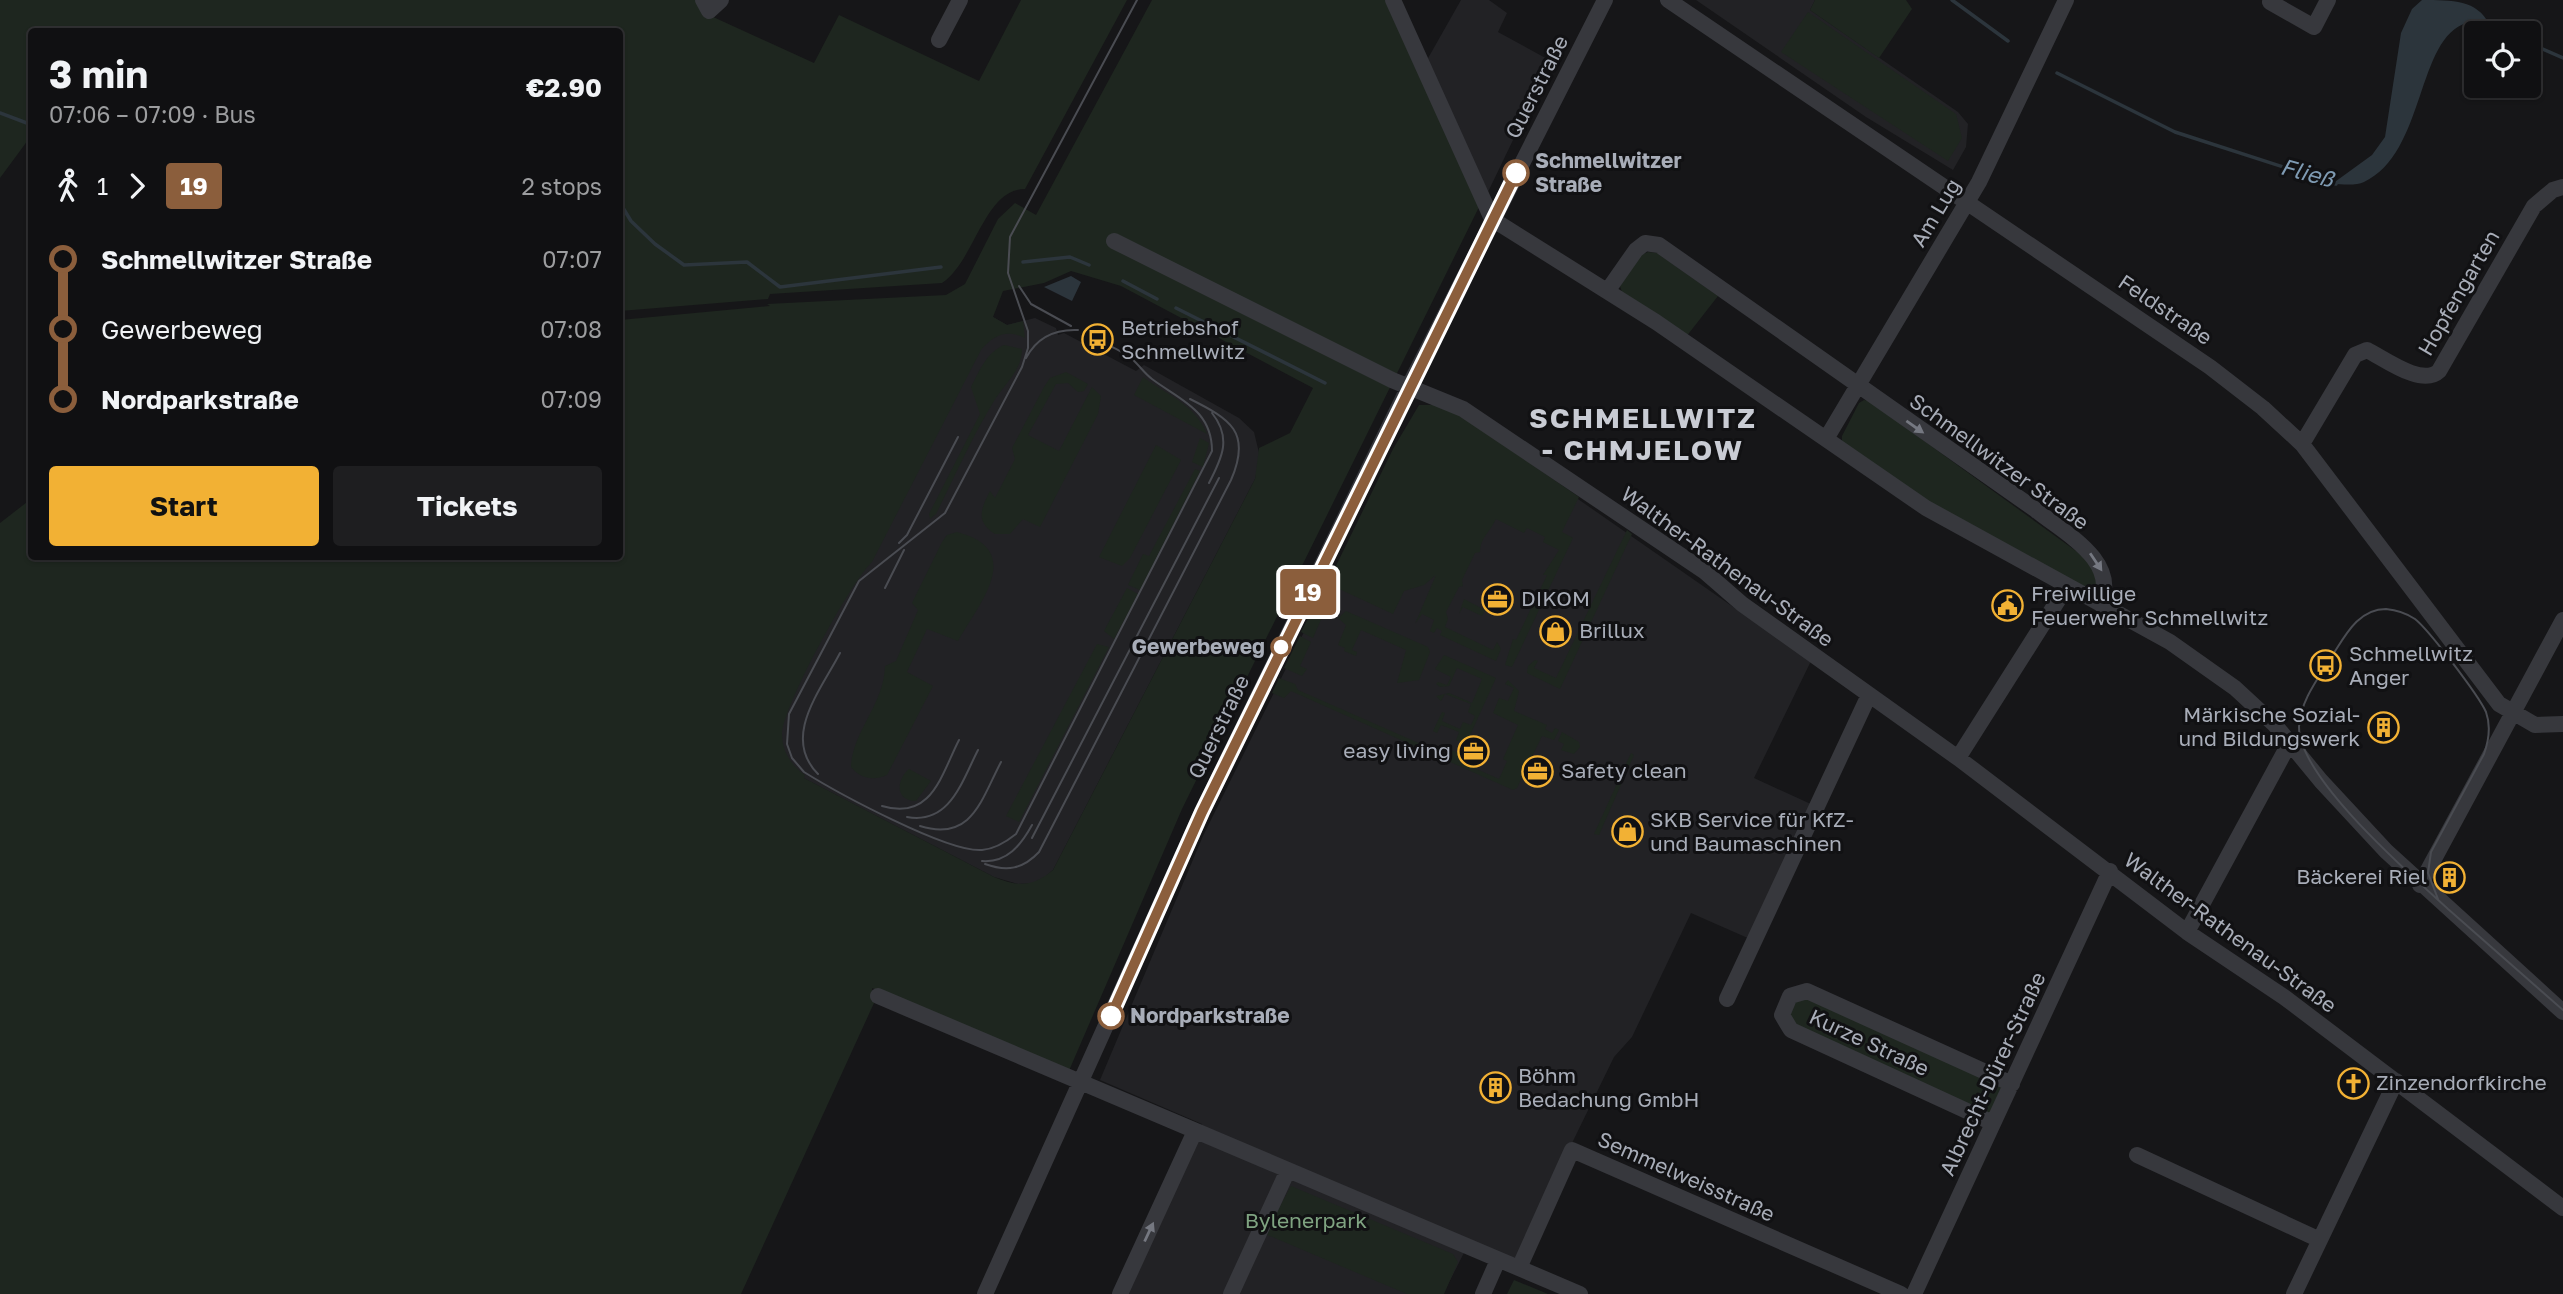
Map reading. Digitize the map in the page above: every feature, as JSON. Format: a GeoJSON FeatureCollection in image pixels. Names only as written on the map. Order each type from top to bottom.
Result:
{"type":"FeatureCollection","features":[{"type":"Feature","properties":{"kind":"street"},"geometry":{"type":"LineString","coordinates":[[703,0],[703,6],[709,10],[717,7],[722,0]]}},
{"type":"Feature","properties":{"kind":"street"},"geometry":{"type":"LineString","coordinates":[[939,40],[960,0]]}},
{"type":"Feature","properties":{"kind":"street"},"geometry":{"type":"LineString","coordinates":[[1393,0],[1492,219],[1608,290],[1926,508],[2101,604],[2204,665],[2245,697],[2290,742],[2320,781],[2420,885],[2563,1012]]}},
{"type":"Feature","properties":{"kind":"street","name":"Querstraße"},"geometry":{"type":"LineString","coordinates":[[985,1294],[1202,812],[1409,386],[1605,0]]}},
{"type":"Feature","properties":{"kind":"street","name":"Feldstraße"},"geometry":{"type":"LineString","coordinates":[[1668,0],[1969,201],[2210,367],[2302,444],[2498,704],[2513,715],[2535,725],[2563,724]]}},
{"type":"Feature","properties":{"kind":"street","name":"Am Lug"},"geometry":{"type":"LineString","coordinates":[[1826,439],[1859,388],[1874,355],[1969,201],[2066,0]]}},
{"type":"Feature","properties":{"kind":"street"},"geometry":{"type":"LineString","coordinates":[[2271,0],[2270,2],[2314,27],[2328,0]]}},
{"type":"Feature","properties":{"kind":"street","name":"Hopfengarten"},"geometry":{"type":"LineString","coordinates":[[2302,444],[2360,351],[2367,350],[2421,376],[2431,376],[2439,371],[2534,206],[2553,190],[2563,187]]}},
{"type":"Feature","properties":{"kind":"street","name":"Walther-Rathenau-Straße"},"geometry":{"type":"LineString","coordinates":[[1114,241],[1409,386],[1463,409],[1693,563],[1742,604],[1958,758],[2188,932],[2284,998],[2563,1208]]}},
{"type":"Feature","properties":{"kind":"street","name":"Schmellwitzer Straße"},"geometry":{"type":"LineString","coordinates":[[1608,290],[1636,250],[1645,243],[1653,242],[2036,510],[2094,556],[2102,568],[2106,591],[2101,604]]}},
{"type":"Feature","properties":{"kind":"street"},"geometry":{"type":"LineString","coordinates":[[1958,758],[2067,586]]}},
{"type":"Feature","properties":{"kind":"street"},"geometry":{"type":"LineString","coordinates":[[2420,885],[2563,620]]}},
{"type":"Feature","properties":{"kind":"street"},"geometry":{"type":"LineString","coordinates":[[1727,999],[1869,695]]}},
{"type":"Feature","properties":{"kind":"street"},"geometry":{"type":"LineString","coordinates":[[2188,932],[2290,742]]}},
{"type":"Feature","properties":{"kind":"street","name":"Albrecht-Dürer-Straße"},"geometry":{"type":"LineString","coordinates":[[1914,1294],[2110,871]]}},
{"type":"Feature","properties":{"kind":"street","name":"Kurze Straße"},"geometry":{"type":"LineString","coordinates":[[1993,1123],[1791,1030],[1782,1015],[1790,996],[1807,991],[2012,1084]]}},
{"type":"Feature","properties":{"kind":"street"},"geometry":{"type":"LineString","coordinates":[[878,996],[1580,1294]]}},
{"type":"Feature","properties":{"kind":"street"},"geometry":{"type":"LineString","coordinates":[[2294,1294],[2396,1081]]}},
{"type":"Feature","properties":{"kind":"street"},"geometry":{"type":"LineString","coordinates":[[1120,1294],[1195,1131]]}},
{"type":"Feature","properties":{"kind":"street","name":"Semmelweisstraße"},"geometry":{"type":"LineString","coordinates":[[1519,1268],[1573,1150],[1901,1294]]}},
{"type":"Feature","properties":{"kind":"street"},"geometry":{"type":"LineString","coordinates":[[2137,1155],[2320,1240]]}},
{"type":"Feature","properties":{"kind":"street"},"geometry":{"type":"LineString","coordinates":[[1231,1294],[1288,1170]]}},
{"type":"Feature","properties":{"kind":"street"},"geometry":{"type":"LineString","coordinates":[[1483,1294],[1498,1260]]}},
{"type":"Feature","properties":{"kind":"shaded area"},"geometry":{"type":"Polygon","coordinates":[[[1461,0],[1489,0],[1507,13],[1498,32],[1551,61],[1488,192],[1427,60],[1461,0]]]}},
{"type":"Feature","properties":{"kind":"shaded area"},"geometry":{"type":"Polygon","coordinates":[[[1696,0],[1815,0],[1810,10],[1958,112],[1968,124],[1966,147],[1953,170],[1866,117],[1696,0]]]}},
{"type":"Feature","properties":{"kind":"shaded area"},"geometry":{"type":"Polygon","coordinates":[[[2422,0],[2454,1],[2478,10],[2487,21],[2464,21],[2464,25],[2450,33],[2428,72],[2399,147],[2384,167],[2361,183],[2332,184],[2372,155],[2385,137],[2401,33],[2412,9],[2422,0]]]}},
{"type":"Feature","properties":{"kind":"shaded area"},"geometry":{"type":"Polygon","coordinates":[[[1071,276],[1081,282],[1072,301],[1044,287],[1071,276]]]}},
{"type":"Feature","properties":{"kind":"shaded area"},"geometry":{"type":"Polygon","coordinates":[[[993,317],[1007,325],[1035,318],[1056,328],[1058,335],[1064,333],[1136,371],[1144,365],[1239,418],[1254,432],[1260,457],[1255,479],[1053,870],[1038,883],[1018,884],[994,877],[790,771],[775,748],[798,663],[993,317]]]}},
{"type":"Feature","properties":{"kind":"shaded area"},"geometry":{"type":"Polygon","coordinates":[[[1457,415],[1811,661],[1754,778],[1813,805],[1750,939],[1691,913],[1632,1037],[1614,1057],[1515,1260],[1470,1241],[1443,1294],[1124,1294],[1202,1124],[1100,1080],[1203,836],[1353,533],[1457,415]]]}},
{"type":"Feature","properties":{"kind":"green space"},"geometry":{"type":"Polygon","coordinates":[[[0,0],[717,0],[711,16],[814,63],[839,15],[979,81],[1021,0],[1127,0],[1025,189],[1011,192],[999,201],[989,213],[963,259],[942,283],[770,294],[768,299],[623,311],[623,28],[28,28],[28,140],[0,178],[0,0]]]}},
{"type":"Feature","properties":{"kind":"green space"},"geometry":{"type":"Polygon","coordinates":[[[1152,0],[1385,0],[1479,207],[1182,809],[1068,1073],[872,988],[874,1003],[741,1294],[0,1294],[0,523],[28,501],[28,560],[623,560],[623,320],[770,306],[767,304],[946,295],[965,284],[998,219],[1015,203],[1036,215],[1152,0]],[[1071,271],[1044,283],[1003,291],[993,317],[1007,325],[1023,321],[1025,338],[1012,334],[1001,335],[981,350],[872,562],[849,594],[819,645],[785,719],[782,741],[792,763],[805,775],[804,778],[994,877],[1011,883],[1025,884],[1046,876],[1053,870],[1255,479],[1259,448],[1290,433],[1313,388],[1121,286],[1071,271]]]}},
{"type":"Feature","properties":{"kind":"green space"},"geometry":{"type":"Polygon","coordinates":[[[1815,0],[1906,0],[1912,9],[1879,58],[1810,10],[1815,0]]]}},
{"type":"Feature","properties":{"kind":"green space"},"geometry":{"type":"Polygon","coordinates":[[[1808,12],[1956,114],[1962,138],[1948,161],[1781,52],[1808,12]]]}},
{"type":"Feature","properties":{"kind":"green space"},"geometry":{"type":"Polygon","coordinates":[[[1648,252],[1657,253],[1718,296],[1686,337],[1622,292],[1620,286],[1641,255],[1648,252]]]}},
{"type":"Feature","properties":{"kind":"green space"},"geometry":{"type":"Polygon","coordinates":[[[1004,345],[1022,349],[1019,364],[986,415],[936,514],[930,519],[929,514],[980,414],[971,387],[988,357],[1004,345]]]}},
{"type":"Feature","properties":{"kind":"green space"},"geometry":{"type":"Polygon","coordinates":[[[1066,372],[1088,384],[1084,391],[1078,392],[1068,383],[1056,384],[1028,435],[1059,451],[1092,387],[1101,396],[1098,414],[1040,527],[1023,519],[1010,534],[995,534],[982,519],[984,503],[990,491],[995,498],[1015,459],[1012,448],[1044,387],[1050,378],[1066,372]]]}},
{"type":"Feature","properties":{"kind":"green space"},"geometry":{"type":"Polygon","coordinates":[[[1143,377],[1188,408],[1207,434],[1134,395],[1143,377]]]}},
{"type":"Feature","properties":{"kind":"green space"},"geometry":{"type":"Polygon","coordinates":[[[1864,400],[2087,559],[2098,569],[2096,594],[1928,502],[1842,444],[1842,436],[1859,403],[1864,400]]]}},
{"type":"Feature","properties":{"kind":"green space"},"geometry":{"type":"Polygon","coordinates":[[[1419,405],[1437,405],[1457,413],[1579,497],[1562,532],[1573,538],[1512,667],[1505,665],[1513,639],[1516,640],[1547,575],[1543,575],[1559,550],[1543,542],[1545,537],[1527,528],[1524,533],[1496,519],[1483,539],[1480,552],[1475,553],[1462,580],[1463,586],[1459,587],[1446,612],[1448,619],[1445,627],[1493,650],[1497,642],[1501,649],[1496,661],[1440,635],[1442,631],[1437,628],[1434,633],[1430,631],[1434,620],[1422,614],[1415,624],[1436,575],[1424,585],[1404,591],[1393,614],[1337,588],[1331,576],[1393,449],[1419,405]]]}},
{"type":"Feature","properties":{"kind":"green space"},"geometry":{"type":"Polygon","coordinates":[[[1200,438],[1209,443],[1203,467],[1192,462],[1200,438]]]}},
{"type":"Feature","properties":{"kind":"green space"},"geometry":{"type":"Polygon","coordinates":[[[1156,445],[1181,460],[1130,558],[1122,566],[1099,557],[1156,445]]]}},
{"type":"Feature","properties":{"kind":"green space"},"geometry":{"type":"Polygon","coordinates":[[[1195,469],[1200,471],[1140,590],[1128,585],[1143,554],[1149,556],[1195,469]]]}},
{"type":"Feature","properties":{"kind":"green space"},"geometry":{"type":"Polygon","coordinates":[[[1627,530],[1632,534],[1560,689],[1527,673],[1528,666],[1535,660],[1538,661],[1534,668],[1556,678],[1627,530]]]}},
{"type":"Feature","properties":{"kind":"green space"},"geometry":{"type":"Polygon","coordinates":[[[957,532],[978,540],[989,551],[993,564],[992,579],[958,641],[927,629],[907,672],[933,686],[887,775],[877,778],[863,776],[851,767],[853,754],[879,693],[885,666],[896,661],[918,610],[912,603],[942,542],[947,535],[957,532]]]}},
{"type":"Feature","properties":{"kind":"green space"},"geometry":{"type":"Polygon","coordinates":[[[1127,588],[1138,594],[1114,639],[1104,631],[1127,588]]]}},
{"type":"Feature","properties":{"kind":"green space"},"geometry":{"type":"Polygon","coordinates":[[[1464,599],[1485,610],[1482,616],[1463,607],[1459,614],[1464,599]]]}},
{"type":"Feature","properties":{"kind":"green space"},"geometry":{"type":"Polygon","coordinates":[[[1324,601],[1337,606],[1332,617],[1323,615],[1313,638],[1301,632],[1316,603],[1324,601]]]}},
{"type":"Feature","properties":{"kind":"green space"},"geometry":{"type":"Polygon","coordinates":[[[1346,611],[1428,647],[1430,652],[1419,680],[1397,683],[1406,650],[1361,630],[1352,650],[1357,652],[1356,656],[1344,651],[1345,648],[1338,645],[1346,625],[1338,618],[1346,611]]]}},
{"type":"Feature","properties":{"kind":"green space"},"geometry":{"type":"Polygon","coordinates":[[[1300,636],[1311,642],[1300,666],[1307,669],[1302,676],[1284,668],[1300,636]]]}},
{"type":"Feature","properties":{"kind":"green space"},"geometry":{"type":"Polygon","coordinates":[[[1097,644],[1109,647],[1019,822],[1006,816],[1097,644]]]}},
{"type":"Feature","properties":{"kind":"green space"},"geometry":{"type":"Polygon","coordinates":[[[1444,655],[1496,678],[1467,742],[1471,744],[1463,763],[1499,779],[1507,761],[1503,759],[1518,725],[1493,713],[1499,698],[1508,701],[1514,688],[1505,684],[1508,680],[1519,691],[1514,711],[1547,725],[1545,729],[1552,733],[1555,728],[1559,730],[1554,740],[1542,736],[1517,788],[1513,790],[1291,691],[1284,698],[1272,693],[1279,678],[1295,684],[1298,690],[1448,756],[1451,750],[1459,753],[1463,743],[1456,740],[1459,732],[1441,725],[1437,733],[1433,731],[1442,712],[1445,713],[1442,721],[1460,729],[1463,722],[1471,725],[1475,716],[1468,712],[1471,704],[1445,694],[1441,701],[1436,696],[1449,693],[1472,703],[1482,679],[1457,668],[1449,686],[1440,687],[1436,684],[1438,682],[1447,685],[1451,677],[1435,669],[1444,655]]]}},
{"type":"Feature","properties":{"kind":"green space"},"geometry":{"type":"Polygon","coordinates":[[[1562,732],[1579,742],[1580,747],[1574,754],[1561,750],[1564,744],[1558,741],[1562,732]]]}},
{"type":"Feature","properties":{"kind":"green space"},"geometry":{"type":"Polygon","coordinates":[[[1631,753],[1634,755],[1599,835],[1594,834],[1631,753]]]}},
{"type":"Feature","properties":{"kind":"green space"},"geometry":{"type":"Polygon","coordinates":[[[909,769],[931,781],[916,801],[904,798],[901,794],[900,784],[909,769]]]}},
{"type":"Feature","properties":{"kind":"green space"},"geometry":{"type":"Polygon","coordinates":[[[1808,999],[2006,1087],[1991,1118],[1795,1029],[1788,1016],[1794,1001],[1808,999]]]}},
{"type":"Feature","properties":{"kind":"green space","name":"Bylenerpark"},"geometry":{"type":"Polygon","coordinates":[[[1291,1186],[1453,1254],[1458,1262],[1444,1294],[1407,1294],[1265,1234],[1291,1186]]]}},
{"type":"Feature","properties":{"kind":"green space"},"geometry":{"type":"Polygon","coordinates":[[[1514,1280],[1548,1294],[1507,1294],[1514,1280]]]}},
{"type":"Feature","properties":{"kind":"waterway","name":"Fließ"},"geometry":{"type":"LineString","coordinates":[[1952,0],[2008,41]]}},
{"type":"Feature","properties":{"kind":"waterway","name":"Fließ"},"geometry":{"type":"LineString","coordinates":[[2541,48],[2563,58]]}},
{"type":"Feature","properties":{"kind":"waterway","name":"Fließ"},"geometry":{"type":"LineString","coordinates":[[2057,73],[2175,132],[2336,184]]}},
{"type":"Feature","properties":{"kind":"waterway"},"geometry":{"type":"LineString","coordinates":[[0,113],[28,124]]}},
{"type":"Feature","properties":{"kind":"waterway"},"geometry":{"type":"LineString","coordinates":[[623,208],[631,221],[655,244],[684,265],[747,262],[780,287],[941,267]]}},
{"type":"Feature","properties":{"kind":"waterway"},"geometry":{"type":"LineString","coordinates":[[1023,262],[1070,257],[1089,265]]}},
{"type":"Feature","properties":{"kind":"waterway"},"geometry":{"type":"LineString","coordinates":[[1123,281],[1157,299]]}},
{"type":"Feature","properties":{"kind":"waterway"},"geometry":{"type":"LineString","coordinates":[[1176,308],[1325,383]]}},
{"type":"Feature","properties":{"kind":"tram line"},"geometry":{"type":"LineString","coordinates":[[1098,340],[1135,361],[1152,379],[1192,408],[1207,425],[1212,451],[1016,834],[1004,842],[982,850],[944,842],[892,820],[804,772],[792,758],[787,744],[789,714],[859,581],[945,513],[1022,367],[1028,348],[1028,331],[1008,273],[1010,237],[1137,0]]}},
{"type":"Feature","properties":{"kind":"tram line"},"geometry":{"type":"LineString","coordinates":[[1019,286],[1031,304],[1071,326]]}},
{"type":"Feature","properties":{"kind":"tram line"},"geometry":{"type":"LineString","coordinates":[[1026,358],[1030,351],[1048,336],[1062,331],[1078,330]]}},
{"type":"Feature","properties":{"kind":"tram line"},"geometry":{"type":"LineString","coordinates":[[985,864],[1000,868],[1014,867],[1027,862],[1039,852],[1231,480],[1239,450],[1233,429],[1216,413],[1190,399]]}},
{"type":"Feature","properties":{"kind":"tram line"},"geometry":{"type":"LineString","coordinates":[[1209,483],[1223,448],[1222,431],[1212,413]]}},
{"type":"Feature","properties":{"kind":"tram line"},"geometry":{"type":"LineString","coordinates":[[899,543],[907,535],[958,437]]}},
{"type":"Feature","properties":{"kind":"tram line"},"geometry":{"type":"LineString","coordinates":[[1032,838],[1219,478]]}},
{"type":"Feature","properties":{"kind":"tram line"},"geometry":{"type":"LineString","coordinates":[[885,588],[904,550]]}},
{"type":"Feature","properties":{"kind":"tram line"},"geometry":{"type":"LineString","coordinates":[[2438,899],[2428,873],[2431,852],[2484,754],[2489,733],[2488,717],[2464,678],[2422,625],[2401,612],[2376,610],[2353,625],[2311,690],[2300,717],[2299,727],[2304,748],[2317,772],[2359,824],[2448,909],[2563,1010]]}},
{"type":"Feature","properties":{"kind":"tram line"},"geometry":{"type":"LineString","coordinates":[[818,774],[808,760],[803,745],[804,729],[815,698],[840,653]]}},
{"type":"Feature","properties":{"kind":"tram line"},"geometry":{"type":"LineString","coordinates":[[882,806],[899,809],[913,807],[924,801],[940,780],[959,740]]}},
{"type":"Feature","properties":{"kind":"tram line"},"geometry":{"type":"LineString","coordinates":[[907,817],[922,818],[944,807],[960,787],[978,750]]}},
{"type":"Feature","properties":{"kind":"tram line"},"geometry":{"type":"LineString","coordinates":[[920,826],[938,829],[952,828],[963,823],[980,803],[1001,762]]}},
{"type":"Feature","properties":{"kind":"tram line"},"geometry":{"type":"LineString","coordinates":[[982,861],[1006,856],[1023,839],[1032,825]]}},
{"type":"Feature","properties":{"kind":"bus line","name":"19"},"geometry":{"type":"LineString","coordinates":[[1111,1016],[1202,812],[1399,406],[1516,173]]}},
{"type":"Feature","properties":{"kind":"place","name":"Schmellwitzer Straße"},"geometry":{"type":"Point","coordinates":[1516,173]}},
{"type":"Feature","properties":{"kind":"place","name":"Betriebshof Schmellwitz"},"geometry":{"type":"Point","coordinates":[1098,340]}},
{"type":"Feature","properties":{"kind":"place","name":"DIKOM"},"geometry":{"type":"Point","coordinates":[1498,599]}},
{"type":"Feature","properties":{"kind":"place","name":"Freiwillige Feuerwehr Schmellwitz"},"geometry":{"type":"Point","coordinates":[2008,606]}},
{"type":"Feature","properties":{"kind":"place","name":"Brillux"},"geometry":{"type":"Point","coordinates":[1556,631]}},
{"type":"Feature","properties":{"kind":"place","name":"Gewerbeweg"},"geometry":{"type":"Point","coordinates":[1281,647]}},
{"type":"Feature","properties":{"kind":"place","name":"Schmellwitz Anger"},"geometry":{"type":"Point","coordinates":[2326,666]}},
{"type":"Feature","properties":{"kind":"place","name":"Märkische Sozial- und Bildungswerk"},"geometry":{"type":"Point","coordinates":[2383,727]}},
{"type":"Feature","properties":{"kind":"place","name":"easy living"},"geometry":{"type":"Point","coordinates":[1474,751]}},
{"type":"Feature","properties":{"kind":"place","name":"Safety clean"},"geometry":{"type":"Point","coordinates":[1538,771]}},
{"type":"Feature","properties":{"kind":"place","name":"SKB Service für KfZ- und Baumaschinen"},"geometry":{"type":"Point","coordinates":[1627,832]}},
{"type":"Feature","properties":{"kind":"place","name":"Bäckerei Riel"},"geometry":{"type":"Point","coordinates":[2450,877]}},
{"type":"Feature","properties":{"kind":"place","name":"Nordparkstraße"},"geometry":{"type":"Point","coordinates":[1111,1016]}},
{"type":"Feature","properties":{"kind":"place","name":"Zinzendorfkirche"},"geometry":{"type":"Point","coordinates":[2353,1083]}},
{"type":"Feature","properties":{"kind":"place","name":"Böhm Bedachung GmbH"},"geometry":{"type":"Point","coordinates":[1495,1088]}},
{"type":"Feature","properties":{"kind":"district","name":"SCHMELLWITZ - CHMJELOW"},"geometry":{"type":"Point","coordinates":[1643,434]}}]}
